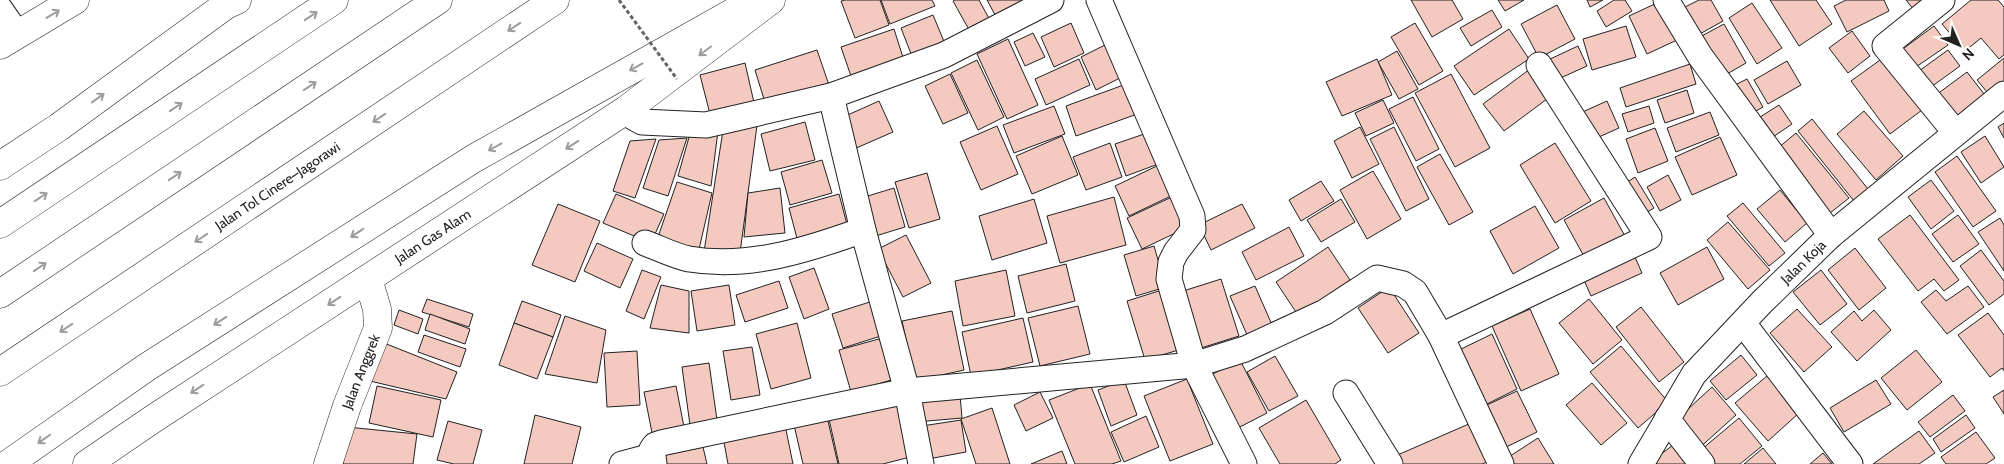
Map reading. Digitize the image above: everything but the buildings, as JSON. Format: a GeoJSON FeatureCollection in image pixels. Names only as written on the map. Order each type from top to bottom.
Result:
{"type":"FeatureCollection","features":[{"type":"Feature","properties":{"kind":"main road"},"geometry":{"type":"LineString","coordinates":[[9,40],[75,0]]}},
{"type":"Feature","properties":{"kind":"main road"},"geometry":{"type":"LineString","coordinates":[[0,166],[226,4],[237,0]]}},
{"type":"Feature","properties":{"kind":"main road"},"geometry":{"type":"LineString","coordinates":[[0,224],[334,0]]}},
{"type":"Feature","properties":{"kind":"main road"},"geometry":{"type":"LineString","coordinates":[[0,294],[438,0]]}},
{"type":"Feature","properties":{"kind":"main road","name":"Jalan Tol Cinere–Jagorawi"},"geometry":{"type":"LineString","coordinates":[[0,372],[554,0]]}},
{"type":"Feature","properties":{"kind":"main road"},"geometry":{"type":"LineString","coordinates":[[8,464],[147,367],[473,159],[755,0]]}},
{"type":"Feature","properties":{"kind":"main road","name":"Jalan Gas Alam"},"geometry":{"type":"LineString","coordinates":[[87,464],[161,413],[626,110],[771,0]]}},
{"type":"Feature","properties":{"kind":"main road","name":"Jalan Anggrek"},"geometry":{"type":"LineString","coordinates":[[328,464],[347,406],[378,328],[377,310],[368,279]]}},
{"type":"Feature","properties":{"kind":"street"},"geometry":{"type":"LineString","coordinates":[[626,110],[642,122],[706,125],[831,96],[944,55],[1051,0]]}},
{"type":"Feature","properties":{"kind":"street"},"geometry":{"type":"LineString","coordinates":[[1099,0],[1192,216],[1192,230],[1171,262],[1169,279],[1194,365],[1244,464]]}},
{"type":"Feature","properties":{"kind":"street"},"geometry":{"type":"LineString","coordinates":[[1666,0],[1700,56],[1831,235]]}},
{"type":"Feature","properties":{"kind":"street"},"geometry":{"type":"LineString","coordinates":[[1942,0],[1885,46],[1956,132]]}},
{"type":"Feature","properties":{"kind":"street"},"geometry":{"type":"LineString","coordinates":[[0,8],[9,40]]}},
{"type":"Feature","properties":{"kind":"street"},"geometry":{"type":"LineString","coordinates":[[1441,336],[1649,237],[1539,65]]}},
{"type":"Feature","properties":{"kind":"street","name":"Jalan Koja"},"geometry":{"type":"LineString","coordinates":[[1641,464],[1694,374],[1743,323],[1831,235],[2004,94]]}},
{"type":"Feature","properties":{"kind":"street"},"geometry":{"type":"LineString","coordinates":[[831,96],[863,230],[907,391],[921,464]]}},
{"type":"Feature","properties":{"kind":"street"},"geometry":{"type":"LineString","coordinates":[[645,243],[687,259],[726,262],[765,258],[814,248],[863,230]]}},
{"type":"Feature","properties":{"kind":"street"},"geometry":{"type":"LineString","coordinates":[[622,464],[653,460],[652,450],[661,443],[907,391],[1194,365],[1245,349],[1325,312],[1377,278],[1403,284],[1414,292],[1441,336],[1500,464]]}},
{"type":"Feature","properties":{"kind":"street"},"geometry":{"type":"LineString","coordinates":[[1743,323],[1850,464]]}},
{"type":"Feature","properties":{"kind":"street"},"geometry":{"type":"LineString","coordinates":[[1346,393],[1390,464]]}},
{"type":"Feature","properties":{"kind":"street"},"geometry":{"type":"LineString","coordinates":[[1667,419],[1702,464]]}},
{"type":"Feature","properties":{"kind":"path"},"geometry":{"type":"LineString","coordinates":[[619,0],[677,79]]}}]}
